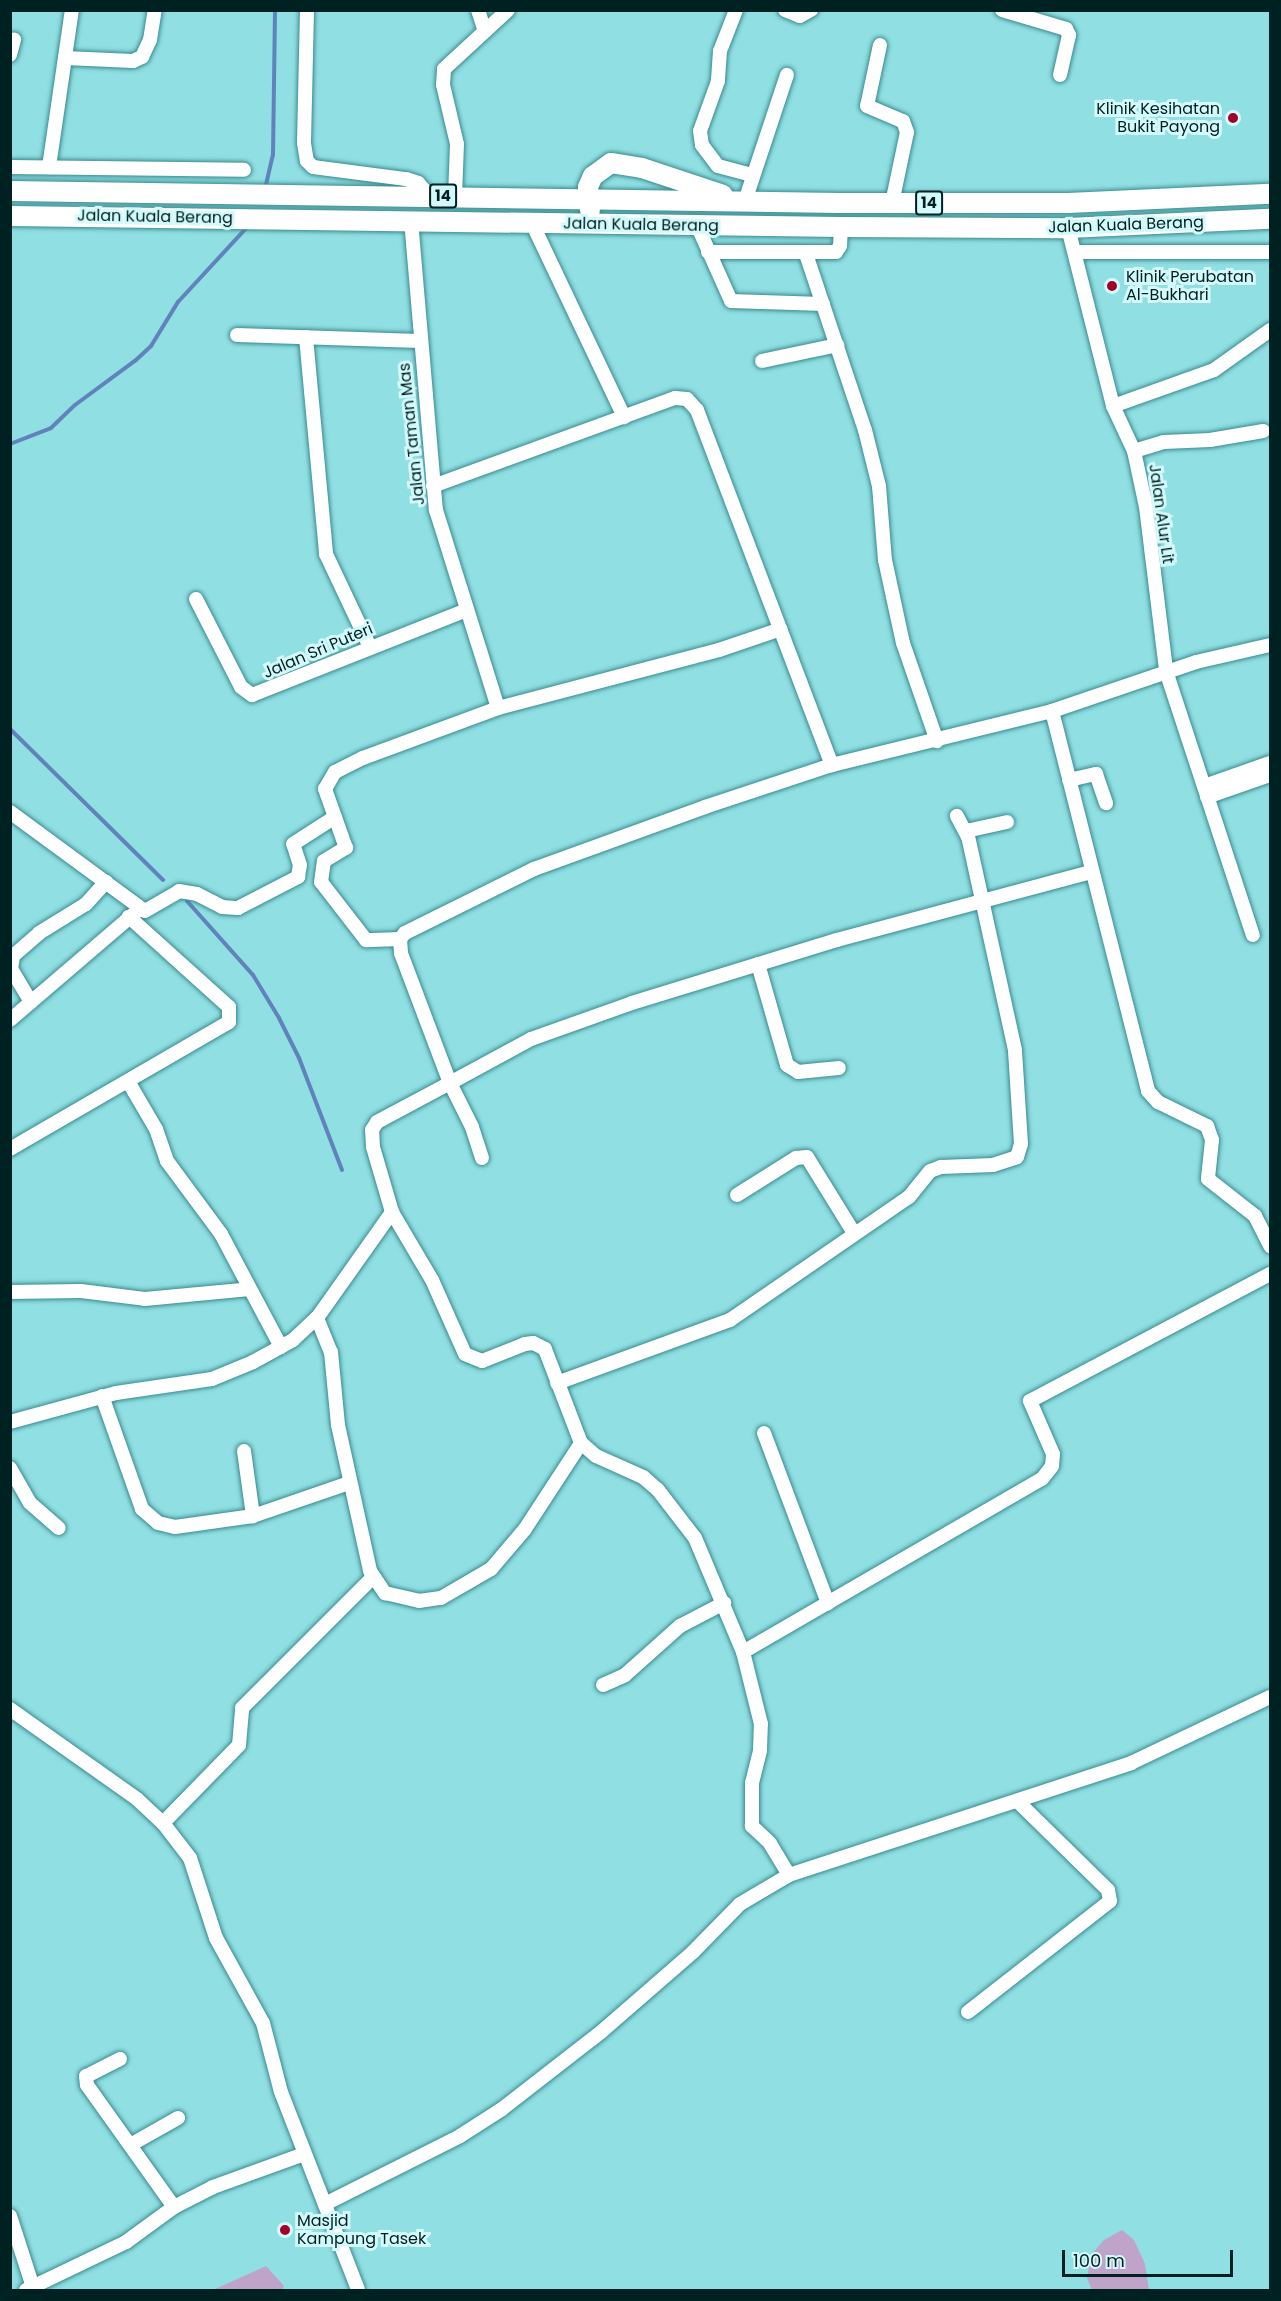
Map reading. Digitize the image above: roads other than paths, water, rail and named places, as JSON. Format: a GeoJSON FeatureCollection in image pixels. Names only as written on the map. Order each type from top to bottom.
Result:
{"type":"FeatureCollection","features":[{"type":"Feature","properties":{"kind":"highway"},"geometry":{"type":"LineString","coordinates":[[624,224],[594,216],[587,199],[593,176],[611,163],[642,168],[743,201]]}},
{"type":"Feature","properties":{"kind":"highway","name":"Jalan Kuala Berang"},"geometry":{"type":"LineString","coordinates":[[10,191],[892,203],[1068,203],[1270,194]]}},
{"type":"Feature","properties":{"kind":"highway","name":"Jalan Kuala Berang"},"geometry":{"type":"LineString","coordinates":[[10,216],[1068,228],[1270,219]]}},
{"type":"Feature","properties":{"kind":"street"},"geometry":{"type":"LineString","coordinates":[[50,167],[72,10]]}},
{"type":"Feature","properties":{"kind":"street"},"geometry":{"type":"LineString","coordinates":[[65,58],[142,57],[150,40],[155,10]]}},
{"type":"Feature","properties":{"kind":"street"},"geometry":{"type":"LineString","coordinates":[[307,10],[304,143],[307,161],[314,167],[406,179],[418,183],[430,196]]}},
{"type":"Feature","properties":{"kind":"street"},"geometry":{"type":"LineString","coordinates":[[478,10],[484,30]]}},
{"type":"Feature","properties":{"kind":"street"},"geometry":{"type":"LineString","coordinates":[[455,196],[457,144],[442,76],[449,63],[508,10]]}},
{"type":"Feature","properties":{"kind":"street"},"geometry":{"type":"LineString","coordinates":[[736,10],[720,51],[718,81],[700,131],[702,145],[718,166],[752,175]]}},
{"type":"Feature","properties":{"kind":"street"},"geometry":{"type":"LineString","coordinates":[[785,10],[800,16],[811,10]]}},
{"type":"Feature","properties":{"kind":"street"},"geometry":{"type":"LineString","coordinates":[[1002,10],[1066,29],[1069,35],[1059,75]]}},
{"type":"Feature","properties":{"kind":"street"},"geometry":{"type":"LineString","coordinates":[[10,55],[14,40]]}},
{"type":"Feature","properties":{"kind":"street"},"geometry":{"type":"LineString","coordinates":[[880,45],[867,106],[903,121],[907,132],[892,203]]}},
{"type":"Feature","properties":{"kind":"street"},"geometry":{"type":"LineString","coordinates":[[743,201],[787,75]]}},
{"type":"Feature","properties":{"kind":"street"},"geometry":{"type":"LineString","coordinates":[[10,167],[244,170]]}},
{"type":"Feature","properties":{"kind":"street"},"geometry":{"type":"LineString","coordinates":[[177,169],[177,193]]}},
{"type":"Feature","properties":{"kind":"street","name":"Jalan Taman Mas"},"geometry":{"type":"LineString","coordinates":[[411,220],[436,510],[498,708]]}},
{"type":"Feature","properties":{"kind":"street"},"geometry":{"type":"LineString","coordinates":[[532,223],[624,417]]}},
{"type":"Feature","properties":{"kind":"street"},"geometry":{"type":"LineString","coordinates":[[1143,251],[1144,224]]}},
{"type":"Feature","properties":{"kind":"street"},"geometry":{"type":"LineString","coordinates":[[697,225],[730,301],[823,304]]}},
{"type":"Feature","properties":{"kind":"street"},"geometry":{"type":"LineString","coordinates":[[708,252],[806,254],[839,250],[841,227]]}},
{"type":"Feature","properties":{"kind":"street","name":"Jalan Alur Lit"},"geometry":{"type":"LineString","coordinates":[[1068,228],[1113,406],[1134,451],[1146,507],[1166,671],[1253,936]]}},
{"type":"Feature","properties":{"kind":"street"},"geometry":{"type":"LineString","coordinates":[[1074,252],[1270,252]]}},
{"type":"Feature","properties":{"kind":"street"},"geometry":{"type":"LineString","coordinates":[[806,254],[866,430],[879,486],[885,560],[903,644],[938,741]]}},
{"type":"Feature","properties":{"kind":"street"},"geometry":{"type":"LineString","coordinates":[[1113,406],[1214,370],[1270,330]]}},
{"type":"Feature","properties":{"kind":"street"},"geometry":{"type":"LineString","coordinates":[[237,335],[420,341]]}},
{"type":"Feature","properties":{"kind":"street"},"geometry":{"type":"LineString","coordinates":[[306,337],[326,554],[370,646]]}},
{"type":"Feature","properties":{"kind":"street"},"geometry":{"type":"LineString","coordinates":[[762,361],[837,345]]}},
{"type":"Feature","properties":{"kind":"street"},"geometry":{"type":"LineString","coordinates":[[433,486],[675,398],[693,404],[832,765]]}},
{"type":"Feature","properties":{"kind":"street"},"geometry":{"type":"LineString","coordinates":[[1134,451],[1164,442],[1210,440],[1263,431]]}},
{"type":"Feature","properties":{"kind":"street","name":"Jalan Sri Puteri"},"geometry":{"type":"LineString","coordinates":[[196,599],[241,687],[252,695],[370,646],[467,610]]}},
{"type":"Feature","properties":{"kind":"street"},"geometry":{"type":"LineString","coordinates":[[781,629],[719,650],[498,708],[363,758],[335,772],[325,789],[346,848],[324,861],[321,882],[366,940],[400,939],[414,928],[534,868],[832,765],[938,741],[1052,711],[1166,671],[1270,645]]}},
{"type":"Feature","properties":{"kind":"street"},"geometry":{"type":"LineString","coordinates":[[1052,711],[1148,1091],[1158,1102],[1208,1126],[1212,1140],[1208,1179],[1255,1216],[1270,1246]]}},
{"type":"Feature","properties":{"kind":"street"},"geometry":{"type":"LineString","coordinates":[[1206,791],[1270,763]]}},
{"type":"Feature","properties":{"kind":"street"},"geometry":{"type":"LineString","coordinates":[[1069,780],[1096,774],[1106,803]]}},
{"type":"Feature","properties":{"kind":"street"},"geometry":{"type":"LineString","coordinates":[[1206,791],[1270,776]]}},
{"type":"Feature","properties":{"kind":"street"},"geometry":{"type":"LineString","coordinates":[[10,812],[106,882],[229,1007],[231,1016],[226,1027],[10,1149]]}},
{"type":"Feature","properties":{"kind":"street"},"geometry":{"type":"LineString","coordinates":[[557,1383],[730,1320],[909,1197],[935,1168],[999,1164],[1012,1161],[1020,1152],[1016,1056],[966,831],[957,816]]}},
{"type":"Feature","properties":{"kind":"street"},"geometry":{"type":"LineString","coordinates":[[10,1020],[135,913],[150,909],[179,891],[197,894],[222,908],[238,908],[298,877],[300,865],[293,844],[335,817]]}},
{"type":"Feature","properties":{"kind":"street"},"geometry":{"type":"LineString","coordinates":[[966,831],[1008,822]]}},
{"type":"Feature","properties":{"kind":"street"},"geometry":{"type":"LineString","coordinates":[[789,1875],[770,1843],[753,1826],[750,1816],[761,1724],[743,1652],[695,1538],[658,1490],[643,1477],[596,1456],[581,1443],[544,1349],[539,1345],[525,1344],[482,1361],[465,1354],[432,1280],[392,1212],[373,1147],[372,1130],[377,1122],[559,1027],[758,964],[982,900],[1091,872]]}},
{"type":"Feature","properties":{"kind":"street"},"geometry":{"type":"LineString","coordinates":[[31,1002],[11,969],[14,956],[39,933],[86,903],[106,882]]}},
{"type":"Feature","properties":{"kind":"street"},"geometry":{"type":"LineString","coordinates":[[400,939],[401,953],[450,1083],[472,1127],[482,1158]]}},
{"type":"Feature","properties":{"kind":"street"},"geometry":{"type":"LineString","coordinates":[[758,964],[787,1065],[798,1072],[839,1068]]}},
{"type":"Feature","properties":{"kind":"street"},"geometry":{"type":"LineString","coordinates":[[129,1083],[156,1129],[167,1161],[222,1234],[281,1347]]}},
{"type":"Feature","properties":{"kind":"street"},"geometry":{"type":"LineString","coordinates":[[737,1195],[796,1158],[807,1157],[854,1233]]}},
{"type":"Feature","properties":{"kind":"street"},"geometry":{"type":"LineString","coordinates":[[10,1422],[102,1396],[212,1379],[281,1347],[317,1318],[392,1212]]}},
{"type":"Feature","properties":{"kind":"street"},"geometry":{"type":"LineString","coordinates":[[743,1652],[1048,1473],[1053,1454],[1030,1401],[1270,1274]]}},
{"type":"Feature","properties":{"kind":"street"},"geometry":{"type":"LineString","coordinates":[[10,1292],[81,1291],[145,1299],[250,1289]]}},
{"type":"Feature","properties":{"kind":"street"},"geometry":{"type":"LineString","coordinates":[[317,1318],[331,1352],[335,1406],[349,1483],[372,1578],[385,1593],[419,1601],[441,1598],[462,1588],[501,1559],[581,1443]]}},
{"type":"Feature","properties":{"kind":"street"},"geometry":{"type":"LineString","coordinates":[[102,1396],[142,1509],[150,1519],[175,1527],[253,1516],[349,1483]]}},
{"type":"Feature","properties":{"kind":"street"},"geometry":{"type":"LineString","coordinates":[[764,1433],[828,1603]]}},
{"type":"Feature","properties":{"kind":"street"},"geometry":{"type":"LineString","coordinates":[[244,1451],[253,1516]]}},
{"type":"Feature","properties":{"kind":"street"},"geometry":{"type":"LineString","coordinates":[[10,1468],[30,1503],[59,1528]]}},
{"type":"Feature","properties":{"kind":"street"},"geometry":{"type":"LineString","coordinates":[[163,1823],[239,1745],[242,1708],[372,1578]]}},
{"type":"Feature","properties":{"kind":"street"},"geometry":{"type":"LineString","coordinates":[[603,1685],[625,1675],[680,1626],[724,1603]]}},
{"type":"Feature","properties":{"kind":"street"},"geometry":{"type":"LineString","coordinates":[[325,2204],[460,2136],[502,2109],[601,2032],[693,1952],[740,1904],[789,1875],[893,1838],[1018,1802],[1131,1763],[1270,1697]]}},
{"type":"Feature","properties":{"kind":"street"},"geometry":{"type":"LineString","coordinates":[[10,1709],[108,1776],[163,1823],[190,1858],[213,1931],[263,2023],[281,2092],[358,2290]]}},
{"type":"Feature","properties":{"kind":"street"},"geometry":{"type":"LineString","coordinates":[[968,2012],[1106,1908],[1110,1900],[1108,1890],[1018,1802]]}},
{"type":"Feature","properties":{"kind":"street"},"geometry":{"type":"LineString","coordinates":[[120,2059],[85,2080],[174,2207]]}},
{"type":"Feature","properties":{"kind":"street"},"geometry":{"type":"LineString","coordinates":[[132,2144],[178,2118]]}},
{"type":"Feature","properties":{"kind":"street"},"geometry":{"type":"LineString","coordinates":[[10,2216],[30,2289],[126,2242],[174,2207],[228,2179],[304,2154]]}},
{"type":"Feature","properties":{"kind":"waterway"},"geometry":{"type":"LineString","coordinates":[[265,189],[273,155],[275,10]]}},
{"type":"Feature","properties":{"kind":"waterway"},"geometry":{"type":"LineString","coordinates":[[10,444],[51,428],[75,405],[136,360],[151,346],[178,302],[249,225]]}},
{"type":"Feature","properties":{"kind":"waterway"},"geometry":{"type":"LineString","coordinates":[[10,729],[163,880]]}},
{"type":"Feature","properties":{"kind":"waterway"},"geometry":{"type":"LineString","coordinates":[[187,901],[253,975],[279,1018],[299,1058],[342,1170]]}},
{"type":"Feature","properties":{"kind":"place","name":"Klinik Kesihatan Bukit Payong"},"geometry":{"type":"Point","coordinates":[1233,118]}},
{"type":"Feature","properties":{"kind":"place","name":"Klinik Perubatan Al-Bukhari"},"geometry":{"type":"Point","coordinates":[1112,286]}},
{"type":"Feature","properties":{"kind":"place","name":"Masjid Kampung Tasek"},"geometry":{"type":"Point","coordinates":[285,2230]}}]}
